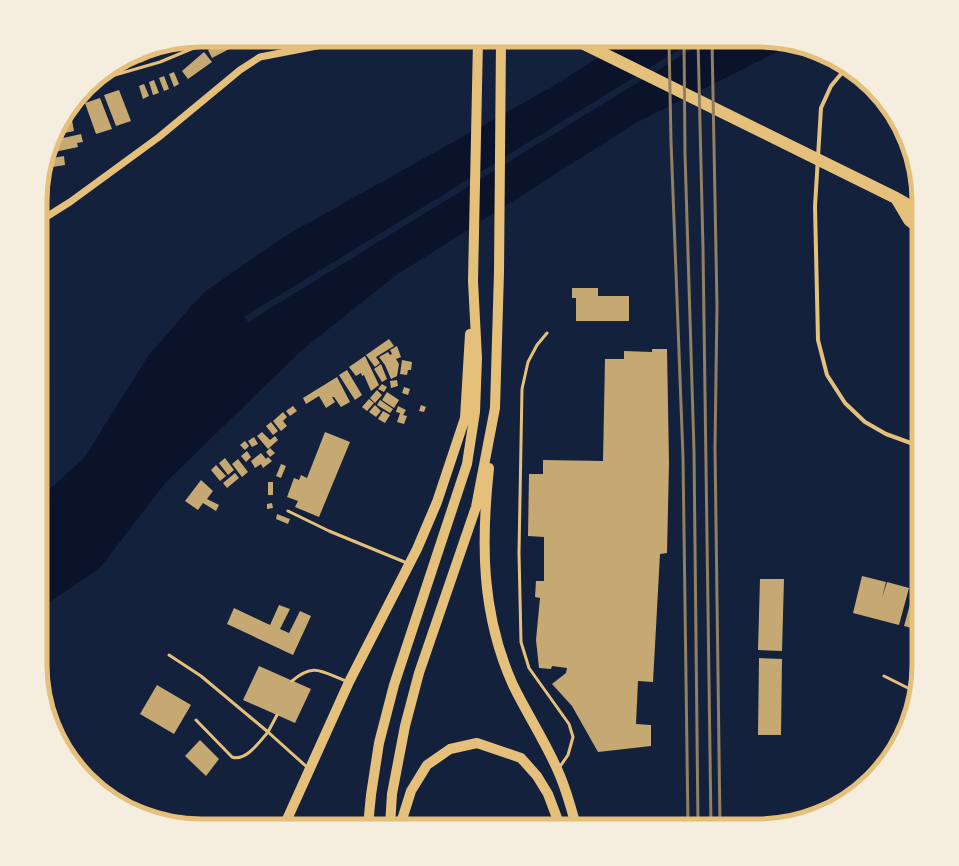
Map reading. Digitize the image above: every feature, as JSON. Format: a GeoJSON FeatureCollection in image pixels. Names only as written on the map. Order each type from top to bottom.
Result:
{"type":"FeatureCollection","features":[{"type":"Feature","properties":{"kind":"highway"},"geometry":{"type":"LineString","coordinates":[[590,47],[912,207]]}},
{"type":"Feature","properties":{"kind":"highway"},"geometry":{"type":"LineString","coordinates":[[896,198],[912,222]]}},
{"type":"Feature","properties":{"kind":"main road"},"geometry":{"type":"LineString","coordinates":[[369,819],[379,743],[394,685],[467,464],[475,412],[477,358],[473,310],[473,281],[478,47]]}},
{"type":"Feature","properties":{"kind":"main road"},"geometry":{"type":"LineString","coordinates":[[501,47],[499,272],[495,408],[483,536],[485,579],[493,629],[513,684],[558,770],[567,793],[574,819]]}},
{"type":"Feature","properties":{"kind":"main road"},"geometry":{"type":"LineString","coordinates":[[287,819],[349,682],[409,564],[437,502],[464,418],[473,310]]}},
{"type":"Feature","properties":{"kind":"main road"},"geometry":{"type":"LineString","coordinates":[[391,819],[393,787],[405,726],[419,673],[476,507],[495,408]]}},
{"type":"Feature","properties":{"kind":"main road"},"geometry":{"type":"LineString","coordinates":[[402,819],[411,791],[427,765],[450,749],[477,744],[521,758],[537,776],[548,794],[557,819]]}},
{"type":"Feature","properties":{"kind":"street"},"geometry":{"type":"LineString","coordinates":[[47,216],[70,202],[159,138],[240,70],[260,57],[312,47]]}},
{"type":"Feature","properties":{"kind":"street"},"geometry":{"type":"LineString","coordinates":[[843,73],[831,86],[821,108],[815,206],[818,340],[827,375],[845,404],[865,422],[886,434],[912,443]]}},
{"type":"Feature","properties":{"kind":"lane"},"geometry":{"type":"LineString","coordinates":[[112,76],[160,62],[196,47]]}},
{"type":"Feature","properties":{"kind":"lane"},"geometry":{"type":"LineString","coordinates":[[547,333],[537,345],[528,362],[522,389],[519,553],[521,642],[529,668],[569,724],[573,737],[568,755],[558,770]]}},
{"type":"Feature","properties":{"kind":"lane"},"geometry":{"type":"LineString","coordinates":[[288,512],[329,531],[409,564]]}},
{"type":"Feature","properties":{"kind":"lane"},"geometry":{"type":"LineString","coordinates":[[169,655],[201,676],[268,732],[309,769]]}},
{"type":"Feature","properties":{"kind":"lane"},"geometry":{"type":"LineString","coordinates":[[292,681],[306,670],[314,669],[349,682]]}},
{"type":"Feature","properties":{"kind":"lane"},"geometry":{"type":"LineString","coordinates":[[884,676],[910,689]]}},
{"type":"Feature","properties":{"kind":"lane"},"geometry":{"type":"LineString","coordinates":[[196,720],[232,757],[237,758],[244,756],[268,732],[277,715]]}},
{"type":"Feature","properties":{"kind":"water"},"geometry":{"type":"Polygon","coordinates":[[[615,47],[684,47],[244,317],[248,322],[696,47],[768,47],[782,49],[634,124],[395,276],[302,350],[166,482],[99,569],[47,604],[47,492],[84,458],[148,356],[203,293],[285,236],[550,88],[615,47]]]}},
{"type":"Feature","properties":{"kind":"building"},"geometry":{"type":"Polygon","coordinates":[[[214,47],[233,47],[212,58],[208,50],[214,47]]]}},
{"type":"Feature","properties":{"kind":"building"},"geometry":{"type":"Polygon","coordinates":[[[204,52],[212,62],[188,79],[182,71],[204,52]]]}},
{"type":"Feature","properties":{"kind":"building"},"geometry":{"type":"Polygon","coordinates":[[[148,57],[149,59],[140,63],[139,60],[148,57]]]}},
{"type":"Feature","properties":{"kind":"building"},"geometry":{"type":"Polygon","coordinates":[[[174,72],[179,84],[174,87],[169,74],[174,72]]]}},
{"type":"Feature","properties":{"kind":"building"},"geometry":{"type":"Polygon","coordinates":[[[164,76],[169,89],[164,91],[159,78],[164,76]]]}},
{"type":"Feature","properties":{"kind":"building"},"geometry":{"type":"Polygon","coordinates":[[[154,80],[159,93],[153,95],[149,82],[154,80]]]}},
{"type":"Feature","properties":{"kind":"building"},"geometry":{"type":"Polygon","coordinates":[[[144,84],[149,96],[143,99],[139,86],[144,84]]]}},
{"type":"Feature","properties":{"kind":"building"},"geometry":{"type":"Polygon","coordinates":[[[119,90],[131,121],[116,126],[104,95],[119,90]]]}},
{"type":"Feature","properties":{"kind":"building"},"geometry":{"type":"Polygon","coordinates":[[[100,98],[112,129],[96,134],[85,103],[100,98]]]}},
{"type":"Feature","properties":{"kind":"building"},"geometry":{"type":"Polygon","coordinates":[[[72,120],[74,131],[63,133],[68,124],[72,120]]]}},
{"type":"Feature","properties":{"kind":"building"},"geometry":{"type":"Polygon","coordinates":[[[81,134],[83,142],[77,143],[78,147],[55,152],[61,139],[81,134]]]}},
{"type":"Feature","properties":{"kind":"building"},"geometry":{"type":"Polygon","coordinates":[[[64,156],[65,165],[51,167],[53,158],[64,156]]]}},
{"type":"Feature","properties":{"kind":"building"},"geometry":{"type":"Polygon","coordinates":[[[572,288],[598,288],[598,296],[629,296],[629,321],[576,321],[576,298],[572,298],[572,288]]]}},
{"type":"Feature","properties":{"kind":"building"},"geometry":{"type":"Polygon","coordinates":[[[389,339],[394,346],[376,357],[380,363],[375,367],[366,355],[389,339]]]}},
{"type":"Feature","properties":{"kind":"building"},"geometry":{"type":"Polygon","coordinates":[[[397,346],[401,357],[396,359],[399,364],[397,376],[391,379],[385,365],[379,357],[388,352],[390,355],[392,354],[390,350],[397,346]]]}},
{"type":"Feature","properties":{"kind":"building"},"geometry":{"type":"Polygon","coordinates":[[[652,349],[667,349],[669,463],[667,553],[660,554],[653,682],[638,681],[636,724],[651,725],[651,746],[598,752],[572,706],[552,684],[566,673],[567,668],[552,666],[551,669],[539,668],[536,640],[540,598],[535,597],[536,581],[544,581],[544,537],[528,536],[529,474],[543,474],[543,460],[603,461],[605,359],[624,359],[624,351],[652,352],[652,349]]]}},
{"type":"Feature","properties":{"kind":"building"},"geometry":{"type":"Polygon","coordinates":[[[365,356],[379,385],[371,391],[364,375],[362,376],[361,373],[356,376],[349,367],[365,356]]]}},
{"type":"Feature","properties":{"kind":"building"},"geometry":{"type":"Polygon","coordinates":[[[402,360],[412,362],[411,370],[408,370],[407,375],[400,374],[402,360]]]}},
{"type":"Feature","properties":{"kind":"building"},"geometry":{"type":"Polygon","coordinates":[[[381,364],[387,379],[382,382],[374,369],[381,364]]]}},
{"type":"Feature","properties":{"kind":"building"},"geometry":{"type":"Polygon","coordinates":[[[347,370],[362,395],[355,400],[339,375],[347,370]]]}},
{"type":"Feature","properties":{"kind":"building"},"geometry":{"type":"Polygon","coordinates":[[[337,377],[350,402],[341,407],[334,397],[332,397],[335,402],[326,408],[319,396],[306,404],[303,398],[337,377]]]}},
{"type":"Feature","properties":{"kind":"building"},"geometry":{"type":"Polygon","coordinates":[[[397,380],[398,386],[391,388],[390,381],[397,380]]]}},
{"type":"Feature","properties":{"kind":"building"},"geometry":{"type":"Polygon","coordinates":[[[382,384],[387,387],[384,392],[378,389],[382,384]]]}},
{"type":"Feature","properties":{"kind":"building"},"geometry":{"type":"Polygon","coordinates":[[[404,387],[410,389],[408,395],[402,393],[404,387]]]}},
{"type":"Feature","properties":{"kind":"building"},"geometry":{"type":"Polygon","coordinates":[[[377,390],[382,395],[375,403],[370,398],[377,390]]]}},
{"type":"Feature","properties":{"kind":"building"},"geometry":{"type":"Polygon","coordinates":[[[387,392],[399,400],[394,408],[382,400],[387,392]]]}},
{"type":"Feature","properties":{"kind":"building"},"geometry":{"type":"Polygon","coordinates":[[[369,399],[374,403],[367,411],[362,407],[369,399]]]}},
{"type":"Feature","properties":{"kind":"building"},"geometry":{"type":"Polygon","coordinates":[[[380,400],[393,409],[390,413],[377,405],[380,400]]]}},
{"type":"Feature","properties":{"kind":"building"},"geometry":{"type":"Polygon","coordinates":[[[375,405],[381,411],[376,417],[369,412],[375,405]]]}},
{"type":"Feature","properties":{"kind":"building"},"geometry":{"type":"Polygon","coordinates":[[[421,405],[426,407],[424,412],[419,411],[421,405]]]}},
{"type":"Feature","properties":{"kind":"building"},"geometry":{"type":"Polygon","coordinates":[[[293,406],[297,411],[290,416],[286,411],[293,406]]]}},
{"type":"Feature","properties":{"kind":"building"},"geometry":{"type":"Polygon","coordinates":[[[398,406],[406,410],[403,415],[407,416],[404,424],[397,422],[400,413],[396,412],[398,406]]]}},
{"type":"Feature","properties":{"kind":"building"},"geometry":{"type":"Polygon","coordinates":[[[383,411],[390,415],[385,423],[378,419],[383,411]]]}},
{"type":"Feature","properties":{"kind":"building"},"geometry":{"type":"Polygon","coordinates":[[[283,412],[287,417],[283,421],[287,426],[281,431],[273,421],[283,412]]]}},
{"type":"Feature","properties":{"kind":"building"},"geometry":{"type":"Polygon","coordinates":[[[271,422],[278,431],[273,435],[266,426],[271,422]]]}},
{"type":"Feature","properties":{"kind":"building"},"geometry":{"type":"Polygon","coordinates":[[[262,432],[270,440],[275,436],[278,440],[268,449],[257,436],[262,432]]]}},
{"type":"Feature","properties":{"kind":"building"},"geometry":{"type":"Polygon","coordinates":[[[325,432],[350,442],[319,517],[295,507],[298,501],[287,497],[294,478],[299,480],[301,475],[307,478],[325,432]]]}},
{"type":"Feature","properties":{"kind":"building"},"geometry":{"type":"Polygon","coordinates":[[[254,437],[258,444],[252,447],[248,441],[254,437]]]}},
{"type":"Feature","properties":{"kind":"building"},"geometry":{"type":"Polygon","coordinates":[[[245,441],[249,446],[245,450],[240,445],[245,441]]]}},
{"type":"Feature","properties":{"kind":"building"},"geometry":{"type":"Polygon","coordinates":[[[270,448],[275,453],[270,457],[266,452],[270,448]]]}},
{"type":"Feature","properties":{"kind":"building"},"geometry":{"type":"Polygon","coordinates":[[[247,451],[251,457],[246,462],[241,456],[247,451]]]}},
{"type":"Feature","properties":{"kind":"building"},"geometry":{"type":"Polygon","coordinates":[[[261,453],[266,459],[268,457],[272,461],[263,468],[261,464],[255,468],[251,461],[261,453]]]}},
{"type":"Feature","properties":{"kind":"building"},"geometry":{"type":"Polygon","coordinates":[[[225,458],[234,470],[228,475],[219,463],[225,458]]]}},
{"type":"Feature","properties":{"kind":"building"},"geometry":{"type":"Polygon","coordinates":[[[238,459],[248,472],[242,477],[232,464],[238,459]]]}},
{"type":"Feature","properties":{"kind":"building"},"geometry":{"type":"Polygon","coordinates":[[[281,464],[286,466],[281,478],[276,476],[281,464]]]}},
{"type":"Feature","properties":{"kind":"building"},"geometry":{"type":"Polygon","coordinates":[[[216,465],[226,476],[220,481],[211,470],[216,465]]]}},
{"type":"Feature","properties":{"kind":"building"},"geometry":{"type":"Polygon","coordinates":[[[235,473],[239,478],[227,488],[223,483],[235,473]]]}},
{"type":"Feature","properties":{"kind":"building"},"geometry":{"type":"Polygon","coordinates":[[[201,480],[213,491],[207,499],[219,505],[216,511],[203,503],[198,510],[185,501],[201,480]]]}},
{"type":"Feature","properties":{"kind":"building"},"geometry":{"type":"Polygon","coordinates":[[[268,482],[273,482],[273,495],[268,495],[268,482]]]}},
{"type":"Feature","properties":{"kind":"building"},"geometry":{"type":"Polygon","coordinates":[[[272,503],[273,508],[267,509],[267,504],[272,503]]]}},
{"type":"Feature","properties":{"kind":"building"},"geometry":{"type":"Polygon","coordinates":[[[277,514],[290,519],[288,524],[276,519],[277,514]]]}},
{"type":"Feature","properties":{"kind":"building"},"geometry":{"type":"Polygon","coordinates":[[[862,576],[886,582],[882,598],[887,582],[909,588],[899,625],[853,613],[862,576]]]}},
{"type":"Feature","properties":{"kind":"building"},"geometry":{"type":"Polygon","coordinates":[[[760,579],[784,579],[782,651],[758,650],[760,579]]]}},
{"type":"Feature","properties":{"kind":"building"},"geometry":{"type":"Polygon","coordinates":[[[912,597],[912,628],[904,626],[912,597]]]}},
{"type":"Feature","properties":{"kind":"building"},"geometry":{"type":"Polygon","coordinates":[[[279,605],[290,609],[280,629],[289,633],[300,611],[311,616],[293,655],[227,624],[234,608],[270,625],[279,605]]]}},
{"type":"Feature","properties":{"kind":"building"},"geometry":{"type":"Polygon","coordinates":[[[759,658],[782,659],[781,735],[758,735],[759,658]]]}},
{"type":"Feature","properties":{"kind":"building"},"geometry":{"type":"Polygon","coordinates":[[[259,666],[311,689],[295,723],[243,700],[259,666]]]}},
{"type":"Feature","properties":{"kind":"building"},"geometry":{"type":"Polygon","coordinates":[[[157,685],[191,705],[174,734],[140,714],[157,685]]]}},
{"type":"Feature","properties":{"kind":"building"},"geometry":{"type":"Polygon","coordinates":[[[200,740],[219,759],[206,776],[185,756],[200,740]]]}},
{"type":"Feature","properties":{"kind":"railway"},"geometry":{"type":"LineString","coordinates":[[669,47],[671,141],[683,457],[688,819]]}},
{"type":"Feature","properties":{"kind":"railway"},"geometry":{"type":"LineString","coordinates":[[684,47],[685,154],[694,451],[698,819]]}},
{"type":"Feature","properties":{"kind":"railway"},"geometry":{"type":"LineString","coordinates":[[698,47],[703,249],[711,819]]}},
{"type":"Feature","properties":{"kind":"railway"},"geometry":{"type":"LineString","coordinates":[[712,47],[717,306],[715,447],[720,819]]}}]}
